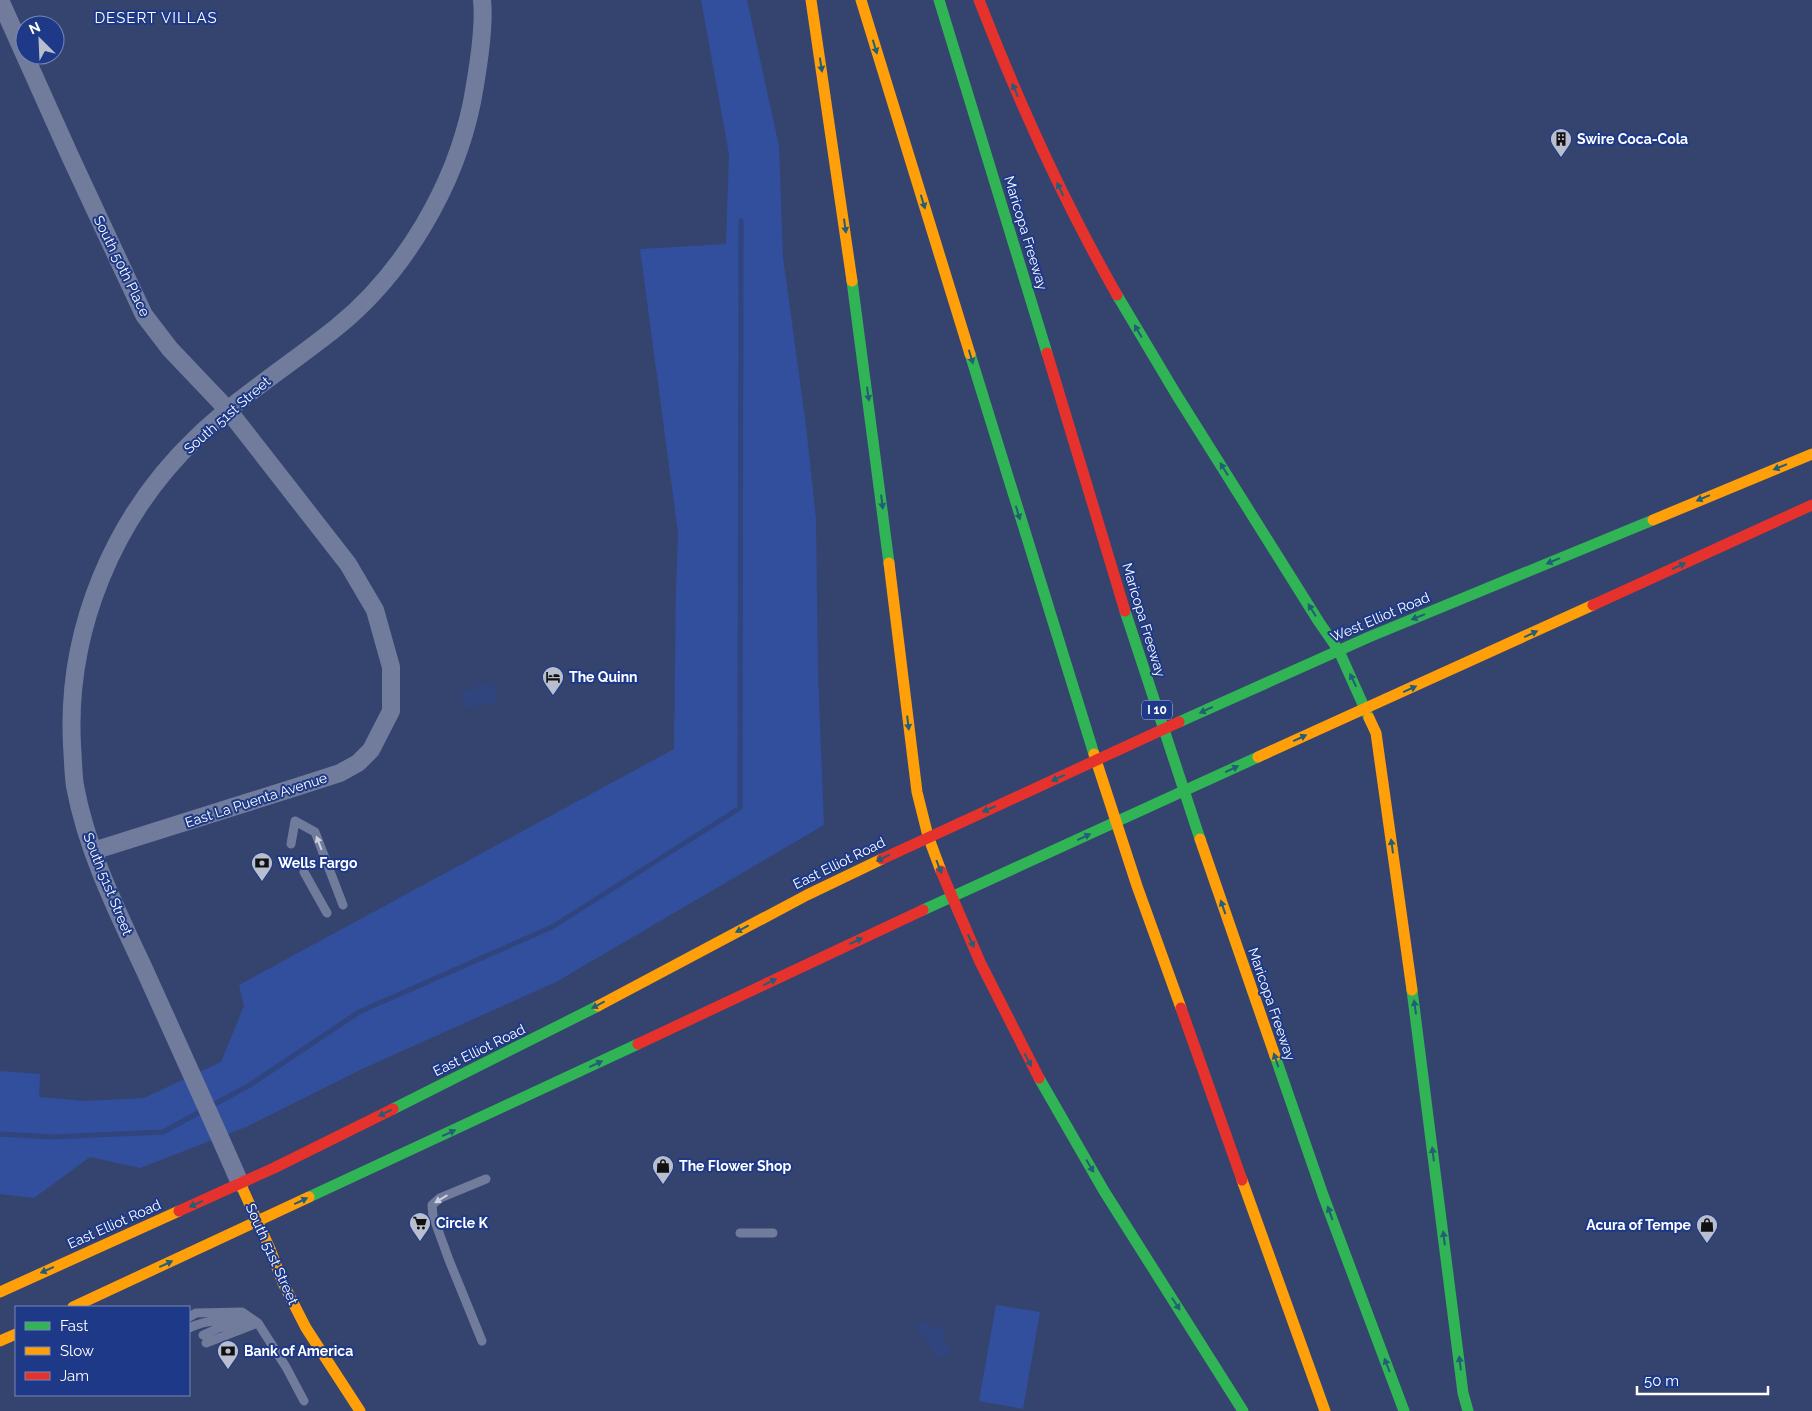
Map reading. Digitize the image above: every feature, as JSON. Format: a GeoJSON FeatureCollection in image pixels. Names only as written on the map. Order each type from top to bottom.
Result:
{"type":"FeatureCollection","features":[{"type":"Feature","properties":{"kind":"main road"},"geometry":{"type":"LineString","coordinates":[[811,0],[840,190],[876,454],[917,792],[928,837],[950,897],[1006,1017],[1034,1070],[1124,1223],[1244,1411]]}},
{"type":"Feature","properties":{"kind":"main road"},"geometry":{"type":"LineString","coordinates":[[861,0],[1065,664],[1132,868],[1326,1411]]}},
{"type":"Feature","properties":{"kind":"main road","name":"Maricopa Freeway"},"geometry":{"type":"LineString","coordinates":[[939,0],[1136,646],[1204,852],[1323,1195],[1404,1411]]}},
{"type":"Feature","properties":{"kind":"main road"},"geometry":{"type":"LineString","coordinates":[[979,0],[1034,134],[1094,255],[1151,353],[1339,651],[1376,733],[1421,1055],[1462,1384],[1468,1411]]}},
{"type":"Feature","properties":{"kind":"main road","name":"West Elliot Road"},"geometry":{"type":"LineString","coordinates":[[965,820],[1369,637],[1812,454]]}},
{"type":"Feature","properties":{"kind":"main road"},"geometry":{"type":"LineString","coordinates":[[75,1306],[950,897],[1812,505]]}},
{"type":"Feature","properties":{"kind":"main road","name":"East Elliot Road"},"geometry":{"type":"LineString","coordinates":[[0,1292],[283,1164],[537,1038],[807,895],[965,820]]}},
{"type":"Feature","properties":{"kind":"main road","name":"South 51st Street"},"geometry":{"type":"LineString","coordinates":[[240,1184],[282,1283],[306,1328],[360,1411]]}},
{"type":"Feature","properties":{"kind":"main road"},"geometry":{"type":"LineString","coordinates":[[0,1341],[15,1334]]}},
{"type":"Feature","properties":{"kind":"street","name":"South 50th Place"},"geometry":{"type":"LineString","coordinates":[[0,0],[144,315],[170,349],[228,410],[336,549],[367,593],[375,610],[391,667],[391,711]]}},
{"type":"Feature","properties":{"kind":"street","name":"South 51st Street"},"geometry":{"type":"LineString","coordinates":[[240,1184],[104,881],[93,851],[74,782],[71,727],[76,664],[90,608],[118,540],[135,511],[154,485],[196,438],[228,410],[354,312],[389,276],[411,245],[458,155],[469,118],[480,41],[482,0]]}},
{"type":"Feature","properties":{"kind":"street","name":"East La Puenta Avenue"},"geometry":{"type":"LineString","coordinates":[[93,851],[340,773],[358,763],[371,750],[391,711]]}},
{"type":"Feature","properties":{"kind":"lane"},"geometry":{"type":"LineString","coordinates":[[291,844],[295,821],[315,832],[343,905]]}},
{"type":"Feature","properties":{"kind":"lane"},"geometry":{"type":"LineString","coordinates":[[304,872],[327,912]]}},
{"type":"Feature","properties":{"kind":"lane"},"geometry":{"type":"LineString","coordinates":[[482,1341],[449,1260],[432,1205],[440,1198],[486,1179]]}},
{"type":"Feature","properties":{"kind":"lane"},"geometry":{"type":"LineString","coordinates":[[740,1233],[773,1233]]}},
{"type":"Feature","properties":{"kind":"lane"},"geometry":{"type":"LineString","coordinates":[[190,1316],[196,1313],[242,1312],[257,1322],[286,1367],[304,1401]]}},
{"type":"Feature","properties":{"kind":"lane"},"geometry":{"type":"LineString","coordinates":[[190,1328],[202,1322],[222,1319],[257,1322]]}},
{"type":"Feature","properties":{"kind":"lane"},"geometry":{"type":"LineString","coordinates":[[205,1339],[239,1330],[257,1322]]}},
{"type":"Feature","properties":{"kind":"shaded area"},"geometry":{"type":"Polygon","coordinates":[[[701,0],[747,0],[779,146],[783,257],[806,426],[816,519],[818,676],[824,825],[556,982],[362,1069],[246,1127],[140,1168],[90,1157],[34,1198],[0,1194],[0,1071],[40,1074],[39,1097],[85,1101],[144,1098],[221,1062],[244,1006],[239,985],[674,749],[678,533],[640,249],[726,244],[729,154],[701,0]]]}},
{"type":"Feature","properties":{"kind":"shaded area"},"geometry":{"type":"Polygon","coordinates":[[[493,682],[497,703],[464,708],[462,691],[475,689],[474,685],[493,682]]]}},
{"type":"Feature","properties":{"kind":"shaded area"},"geometry":{"type":"Polygon","coordinates":[[[996,1305],[1040,1312],[1023,1409],[979,1401],[996,1305]]]}},
{"type":"Feature","properties":{"kind":"shaded area"},"geometry":{"type":"Polygon","coordinates":[[[925,1321],[931,1329],[939,1324],[945,1334],[941,1336],[952,1351],[939,1360],[916,1327],[925,1321]]]}},
{"type":"Feature","properties":{"kind":"waterway"},"geometry":{"type":"LineString","coordinates":[[0,1134],[51,1137],[163,1132],[250,1085],[359,1012],[552,927],[740,808],[741,221]]}},
{"type":"Feature","properties":{"kind":"traffic: fast"},"geometry":{"type":"LineString","coordinates":[[939,0],[1047,353]]}},
{"type":"Feature","properties":{"kind":"traffic: fast"},"geometry":{"type":"LineString","coordinates":[[852,281],[889,563]]}},
{"type":"Feature","properties":{"kind":"traffic: fast"},"geometry":{"type":"LineString","coordinates":[[1117,295],[1176,394],[1339,651],[1369,718]]}},
{"type":"Feature","properties":{"kind":"traffic: fast"},"geometry":{"type":"LineString","coordinates":[[970,354],[1094,754]]}},
{"type":"Feature","properties":{"kind":"traffic: fast"},"geometry":{"type":"LineString","coordinates":[[1179,722],[1369,637],[1653,520]]}},
{"type":"Feature","properties":{"kind":"traffic: fast"},"geometry":{"type":"LineString","coordinates":[[1125,611],[1200,839]]}},
{"type":"Feature","properties":{"kind":"traffic: fast"},"geometry":{"type":"LineString","coordinates":[[923,910],[1258,757]]}},
{"type":"Feature","properties":{"kind":"traffic: fast"},"geometry":{"type":"LineString","coordinates":[[1412,990],[1463,1393],[1468,1411]]}},
{"type":"Feature","properties":{"kind":"traffic: fast"},"geometry":{"type":"LineString","coordinates":[[393,1109],[598,1006]]}},
{"type":"Feature","properties":{"kind":"traffic: fast"},"geometry":{"type":"LineString","coordinates":[[309,1197],[638,1044]]}},
{"type":"Feature","properties":{"kind":"traffic: fast"},"geometry":{"type":"LineString","coordinates":[[1275,1056],[1323,1195],[1404,1411]]}},
{"type":"Feature","properties":{"kind":"traffic: fast"},"geometry":{"type":"LineString","coordinates":[[1039,1078],[1104,1191],[1243,1411]]}},
{"type":"Feature","properties":{"kind":"traffic: slow"},"geometry":{"type":"LineString","coordinates":[[811,0],[852,281]]}},
{"type":"Feature","properties":{"kind":"traffic: slow"},"geometry":{"type":"LineString","coordinates":[[861,0],[970,354]]}},
{"type":"Feature","properties":{"kind":"traffic: slow"},"geometry":{"type":"LineString","coordinates":[[1653,520],[1812,454]]}},
{"type":"Feature","properties":{"kind":"traffic: slow"},"geometry":{"type":"LineString","coordinates":[[889,563],[917,792],[928,836],[941,871]]}},
{"type":"Feature","properties":{"kind":"traffic: slow"},"geometry":{"type":"LineString","coordinates":[[1258,757],[1593,605]]}},
{"type":"Feature","properties":{"kind":"traffic: slow"},"geometry":{"type":"LineString","coordinates":[[1369,718],[1376,733],[1412,990]]}},
{"type":"Feature","properties":{"kind":"traffic: slow"},"geometry":{"type":"LineString","coordinates":[[1094,754],[1137,886],[1181,1008]]}},
{"type":"Feature","properties":{"kind":"traffic: slow"},"geometry":{"type":"LineString","coordinates":[[1200,839],[1275,1056]]}},
{"type":"Feature","properties":{"kind":"traffic: slow"},"geometry":{"type":"LineString","coordinates":[[598,1006],[807,895],[882,859]]}},
{"type":"Feature","properties":{"kind":"traffic: slow"},"geometry":{"type":"LineString","coordinates":[[1242,1180],[1325,1411]]}},
{"type":"Feature","properties":{"kind":"traffic: slow"},"geometry":{"type":"LineString","coordinates":[[240,1183],[283,1283],[306,1328],[360,1411]]}},
{"type":"Feature","properties":{"kind":"traffic: slow"},"geometry":{"type":"LineString","coordinates":[[75,1306],[309,1197]]}},
{"type":"Feature","properties":{"kind":"traffic: slow"},"geometry":{"type":"LineString","coordinates":[[0,1292],[179,1211]]}},
{"type":"Feature","properties":{"kind":"traffic: slow"},"geometry":{"type":"LineString","coordinates":[[0,1341],[15,1334]]}},
{"type":"Feature","properties":{"kind":"traffic: jam"},"geometry":{"type":"LineString","coordinates":[[979,0],[1042,150],[1078,223],[1117,295]]}},
{"type":"Feature","properties":{"kind":"traffic: jam"},"geometry":{"type":"LineString","coordinates":[[1047,353],[1125,611]]}},
{"type":"Feature","properties":{"kind":"traffic: jam"},"geometry":{"type":"LineString","coordinates":[[1593,605],[1812,505]]}},
{"type":"Feature","properties":{"kind":"traffic: jam"},"geometry":{"type":"LineString","coordinates":[[882,859],[1179,722]]}},
{"type":"Feature","properties":{"kind":"traffic: jam"},"geometry":{"type":"LineString","coordinates":[[941,871],[980,962],[1039,1078]]}},
{"type":"Feature","properties":{"kind":"traffic: jam"},"geometry":{"type":"LineString","coordinates":[[638,1044],[923,910]]}},
{"type":"Feature","properties":{"kind":"traffic: jam"},"geometry":{"type":"LineString","coordinates":[[1181,1008],[1242,1180]]}},
{"type":"Feature","properties":{"kind":"traffic: jam"},"geometry":{"type":"LineString","coordinates":[[179,1211],[274,1168],[393,1109]]}},
{"type":"Feature","properties":{"kind":"place","name":"Swire Coca-Cola"},"geometry":{"type":"Point","coordinates":[1561,158]}},
{"type":"Feature","properties":{"kind":"place","name":"The Quinn"},"geometry":{"type":"Point","coordinates":[553,696]}},
{"type":"Feature","properties":{"kind":"place","name":"Wells Fargo"},"geometry":{"type":"Point","coordinates":[262,882]}},
{"type":"Feature","properties":{"kind":"place","name":"The Flower Shop"},"geometry":{"type":"Point","coordinates":[663,1185]}},
{"type":"Feature","properties":{"kind":"place","name":"Circle K"},"geometry":{"type":"Point","coordinates":[420,1242]}},
{"type":"Feature","properties":{"kind":"place","name":"Acura of Tempe"},"geometry":{"type":"Point","coordinates":[1707,1244]}},
{"type":"Feature","properties":{"kind":"place","name":"Bank of America"},"geometry":{"type":"Point","coordinates":[228,1370]}},
{"type":"Feature","properties":{"kind":"district","name":"DESERT VILLAS"},"geometry":{"type":"Point","coordinates":[156,18]}}]}
